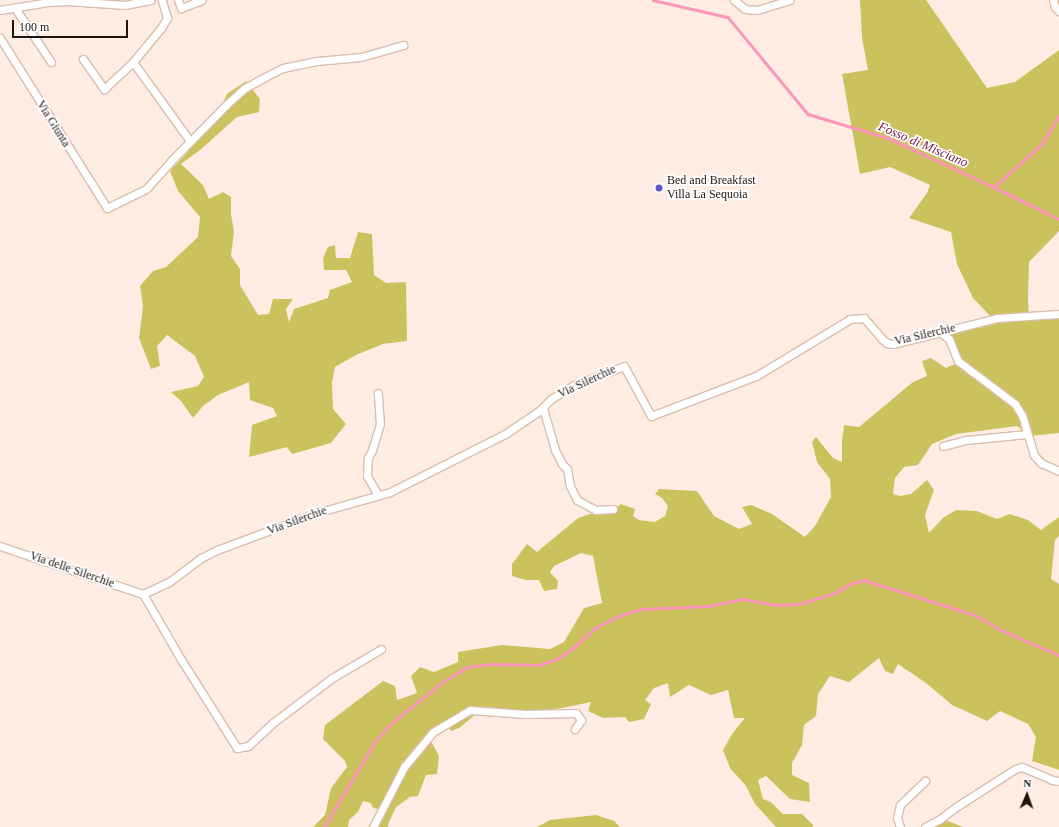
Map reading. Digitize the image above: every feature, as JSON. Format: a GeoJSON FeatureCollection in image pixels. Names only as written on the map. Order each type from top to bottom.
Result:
{"type":"FeatureCollection","features":[{"type":"Feature","properties":{"kind":"street"},"geometry":{"type":"LineString","coordinates":[[0,10],[49,2],[124,2],[151,0]]}},
{"type":"Feature","properties":{"kind":"street"},"geometry":{"type":"LineString","coordinates":[[83,59],[104,89],[133,62],[167,18],[162,0]]}},
{"type":"Feature","properties":{"kind":"street"},"geometry":{"type":"LineString","coordinates":[[178,0],[182,8],[185,8],[202,0]]}},
{"type":"Feature","properties":{"kind":"street"},"geometry":{"type":"LineString","coordinates":[[734,0],[745,9],[758,10],[790,0]]}},
{"type":"Feature","properties":{"kind":"street"},"geometry":{"type":"LineString","coordinates":[[1053,0],[1055,7],[1059,11]]}},
{"type":"Feature","properties":{"kind":"street"},"geometry":{"type":"LineString","coordinates":[[15,8],[50,62]]}},
{"type":"Feature","properties":{"kind":"street","name":"Via Giunta"},"geometry":{"type":"LineString","coordinates":[[0,38],[107,208],[146,189],[190,141]]}},
{"type":"Feature","properties":{"kind":"street"},"geometry":{"type":"LineString","coordinates":[[133,62],[190,141],[245,88],[283,68],[317,61],[361,57],[403,45]]}},
{"type":"Feature","properties":{"kind":"street","name":"Via Silerchie"},"geometry":{"type":"LineString","coordinates":[[143,594],[169,582],[202,558],[217,550],[316,513],[390,492],[490,443],[543,408],[551,399],[574,385],[624,366],[651,416],[756,376],[850,319],[864,318],[887,343],[893,344],[997,318],[1059,314]]}},
{"type":"Feature","properties":{"kind":"street"},"geometry":{"type":"LineString","coordinates":[[940,332],[949,339],[958,360],[1015,404],[1022,415],[1034,455],[1041,463],[1059,471]]}},
{"type":"Feature","properties":{"kind":"street"},"geometry":{"type":"LineString","coordinates":[[378,393],[380,424],[368,458],[366,476],[378,495]]}},
{"type":"Feature","properties":{"kind":"street"},"geometry":{"type":"LineString","coordinates":[[543,408],[555,450],[562,464],[567,469],[570,486],[577,500],[596,510],[613,509]]}},
{"type":"Feature","properties":{"kind":"street"},"geometry":{"type":"LineString","coordinates":[[943,446],[961,441],[1027,434]]}},
{"type":"Feature","properties":{"kind":"street","name":"Via delle Silerchie"},"geometry":{"type":"LineString","coordinates":[[0,546],[143,594]]}},
{"type":"Feature","properties":{"kind":"street"},"geometry":{"type":"LineString","coordinates":[[143,594],[237,748],[248,746],[274,722],[332,678],[381,649]]}},
{"type":"Feature","properties":{"kind":"street"},"geometry":{"type":"LineString","coordinates":[[373,827],[404,767],[433,732],[470,710],[525,714],[576,713],[580,720],[575,729]]}},
{"type":"Feature","properties":{"kind":"street"},"geometry":{"type":"LineString","coordinates":[[925,827],[940,819],[1015,769],[1022,767],[1052,780],[1059,781]]}},
{"type":"Feature","properties":{"kind":"street"},"geometry":{"type":"LineString","coordinates":[[900,827],[897,818],[900,805],[925,781]]}},
{"type":"Feature","properties":{"kind":"shaded area"},"geometry":{"type":"Polygon","coordinates":[[[860,0],[926,0],[987,88],[1015,82],[1059,50],[1059,231],[1029,262],[1028,299],[1029,317],[1059,315],[1059,433],[1030,436],[1017,426],[956,434],[932,444],[918,465],[904,467],[895,478],[893,494],[900,496],[911,494],[927,480],[934,490],[925,515],[929,533],[943,518],[956,510],[977,511],[997,519],[1010,514],[1028,520],[1041,530],[1059,517],[1059,536],[1055,540],[1051,579],[1059,584],[1059,770],[1032,761],[1036,737],[1028,724],[1000,711],[987,721],[952,705],[926,683],[898,664],[893,674],[885,671],[879,658],[849,682],[830,676],[818,694],[816,716],[804,725],[802,745],[792,763],[792,775],[809,783],[810,802],[790,799],[766,776],[758,780],[763,799],[771,802],[783,814],[802,814],[813,825],[813,827],[776,827],[755,804],[746,786],[730,768],[723,750],[732,734],[745,718],[734,718],[728,690],[711,695],[689,685],[670,697],[668,683],[654,688],[645,700],[651,704],[644,719],[629,722],[625,717],[603,718],[588,711],[591,702],[562,708],[496,716],[475,715],[459,728],[451,731],[444,721],[428,736],[439,756],[437,774],[426,775],[418,796],[410,797],[396,807],[388,827],[368,827],[379,809],[373,808],[371,803],[363,801],[358,812],[349,820],[348,827],[313,827],[325,815],[331,788],[347,767],[345,761],[323,739],[325,725],[383,681],[395,686],[397,700],[417,693],[411,676],[420,667],[434,672],[458,662],[458,652],[502,645],[550,649],[564,642],[584,608],[602,603],[593,556],[581,553],[554,566],[550,572],[558,581],[557,589],[544,591],[539,580],[526,580],[512,576],[512,564],[527,544],[537,552],[578,518],[590,514],[611,513],[621,504],[635,509],[633,516],[639,520],[655,522],[665,516],[668,506],[662,498],[655,494],[659,489],[697,491],[714,516],[739,529],[752,524],[742,507],[751,505],[772,514],[805,537],[815,526],[831,497],[830,479],[817,462],[812,442],[816,437],[833,458],[842,462],[844,425],[859,427],[913,382],[927,376],[922,361],[931,358],[946,368],[961,361],[950,334],[993,319],[973,298],[957,264],[951,232],[909,218],[927,193],[930,185],[890,167],[860,174],[842,74],[868,70],[862,38],[860,0]]]}},
{"type":"Feature","properties":{"kind":"shaded area"},"geometry":{"type":"Polygon","coordinates":[[[246,81],[260,99],[259,112],[237,117],[200,150],[181,164],[203,185],[209,199],[223,192],[231,197],[231,214],[234,232],[231,256],[240,269],[240,285],[258,315],[269,314],[273,299],[293,299],[286,309],[289,322],[294,309],[328,298],[330,290],[352,282],[346,270],[324,270],[323,258],[328,247],[335,245],[336,258],[350,258],[358,232],[372,234],[374,275],[386,283],[406,282],[407,341],[383,344],[356,355],[335,367],[332,383],[333,409],[346,424],[331,443],[292,454],[287,447],[249,457],[252,425],[277,416],[273,408],[250,400],[249,382],[218,395],[203,406],[193,418],[181,401],[171,392],[198,386],[204,377],[195,356],[167,335],[157,346],[160,366],[151,369],[139,338],[143,306],[140,286],[153,271],[166,267],[198,237],[200,217],[178,191],[170,171],[215,123],[227,94],[246,81]]]}},
{"type":"Feature","properties":{"kind":"shaded area"},"geometry":{"type":"Polygon","coordinates":[[[596,815],[614,821],[620,827],[537,827],[550,820],[596,815]]]}},
{"type":"Feature","properties":{"kind":"shaded area"},"geometry":{"type":"Polygon","coordinates":[[[948,821],[963,827],[922,827],[924,824],[948,821]]]}},
{"type":"Feature","properties":{"kind":"waterway","name":"Fosso di Misciano"},"geometry":{"type":"LineString","coordinates":[[653,0],[728,17],[808,114],[888,138],[994,187],[1042,144],[1059,116]]}},
{"type":"Feature","properties":{"kind":"waterway"},"geometry":{"type":"LineString","coordinates":[[994,187],[1059,219]]}},
{"type":"Feature","properties":{"kind":"waterway"},"geometry":{"type":"LineString","coordinates":[[324,827],[376,740],[394,721],[443,682],[467,667],[490,664],[539,665],[559,658],[572,649],[595,628],[619,616],[642,609],[709,606],[742,599],[777,605],[799,604],[835,593],[850,584],[864,580],[975,615],[1003,631],[1059,655]]}},
{"type":"Feature","properties":{"kind":"place","name":"Bed and Breakfast Villa La Sequoia"},"geometry":{"type":"Point","coordinates":[659,188]}}]}
